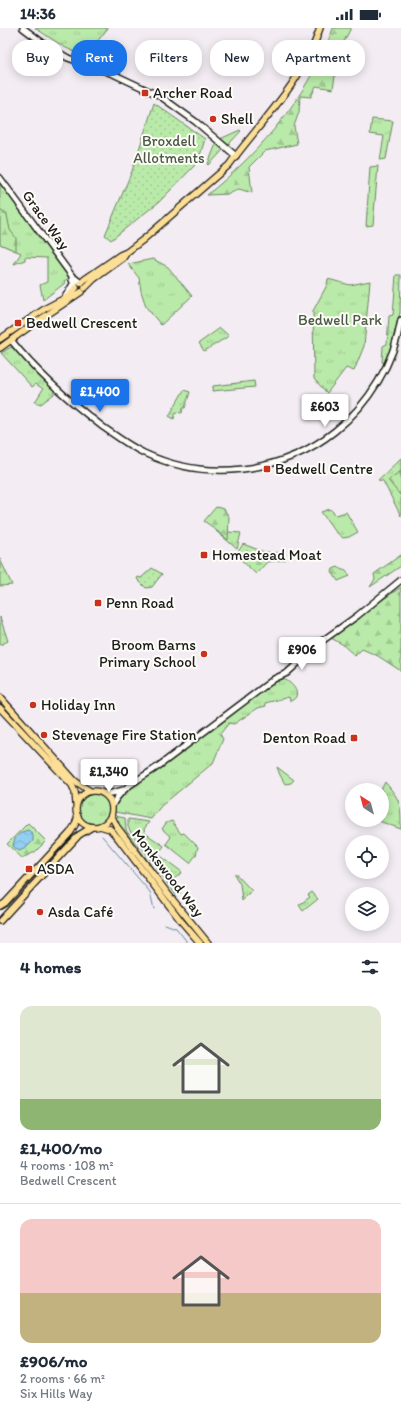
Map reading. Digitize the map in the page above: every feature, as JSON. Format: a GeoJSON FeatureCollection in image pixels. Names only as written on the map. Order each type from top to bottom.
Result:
{"type":"FeatureCollection","features":[{"type":"Feature","properties":{"kind":"main road"},"geometry":{"type":"LineString","coordinates":[[0,339],[24,322],[69,296],[75,286],[120,255],[127,252],[171,217],[229,165],[295,79],[306,60],[320,28]]}},
{"type":"Feature","properties":{"kind":"main road"},"geometry":{"type":"LineString","coordinates":[[0,348],[83,290],[94,279],[123,258],[127,252]]}},
{"type":"Feature","properties":{"kind":"main road"},"geometry":{"type":"LineString","coordinates":[[81,283],[84,284],[83,290]]}},
{"type":"Feature","properties":{"kind":"main road"},"geometry":{"type":"LineString","coordinates":[[75,286],[83,290]]}},
{"type":"Feature","properties":{"kind":"main road"},"geometry":{"type":"LineString","coordinates":[[0,697],[78,784],[90,791],[103,793],[110,800],[112,806],[111,815],[108,821],[100,826],[92,827],[79,835],[0,921]]}},
{"type":"Feature","properties":{"kind":"main road"},"geometry":{"type":"LineString","coordinates":[[0,708],[72,785],[75,792],[76,812],[83,822],[92,827]]}},
{"type":"Feature","properties":{"kind":"main road"},"geometry":{"type":"LineString","coordinates":[[76,804],[81,796],[90,791]]}},
{"type":"Feature","properties":{"kind":"main road","name":"Monkswood Way"},"geometry":{"type":"LineString","coordinates":[[111,815],[117,827],[208,943]]}},
{"type":"Feature","properties":{"kind":"main road"},"geometry":{"type":"LineString","coordinates":[[0,906],[5,903],[70,833],[78,816]]}},
{"type":"Feature","properties":{"kind":"main road","name":"Monkswood Way"},"geometry":{"type":"LineString","coordinates":[[100,826],[110,829],[118,838],[181,921],[200,943]]}},
{"type":"Feature","properties":{"kind":"street"},"geometry":{"type":"LineString","coordinates":[[23,28],[47,46],[68,58],[113,74],[160,96],[196,122],[236,156]]}},
{"type":"Feature","properties":{"kind":"street","name":"Grace Way"},"geometry":{"type":"LineString","coordinates":[[0,178],[72,276],[81,283]]}},
{"type":"Feature","properties":{"kind":"street","name":"Grace Way"},"geometry":{"type":"LineString","coordinates":[[72,276],[75,286]]}},
{"type":"Feature","properties":{"kind":"street"},"geometry":{"type":"LineString","coordinates":[[11,340],[32,365],[60,393],[126,444],[143,453],[178,466],[216,471],[257,467],[288,458],[316,445],[340,427],[363,403],[384,372],[393,350],[401,320]]}},
{"type":"Feature","properties":{"kind":"street"},"geometry":{"type":"LineString","coordinates":[[103,793],[112,793],[123,790],[152,771],[274,679],[287,673],[322,641],[357,616],[401,580]]}},
{"type":"Feature","properties":{"kind":"street"},"geometry":{"type":"LineString","coordinates":[[112,806],[123,790]]}},
{"type":"Feature","properties":{"kind":"green space"},"geometry":{"type":"Polygon","coordinates":[[[35,28],[108,28],[98,40],[71,40],[71,50],[63,46],[63,40],[53,40],[35,28]]]}},
{"type":"Feature","properties":{"kind":"green space"},"geometry":{"type":"Polygon","coordinates":[[[333,28],[351,28],[345,40],[329,40],[333,28]]]}},
{"type":"Feature","properties":{"kind":"green space"},"geometry":{"type":"Polygon","coordinates":[[[311,76],[335,76],[333,89],[316,86],[311,97],[300,96],[299,112],[294,126],[297,144],[265,151],[249,167],[252,193],[239,189],[229,194],[207,195],[242,164],[258,147],[274,129],[302,92],[311,76]]]}},
{"type":"Feature","properties":{"kind":"green space","name":"Broxdell Allotments"},"geometry":{"type":"Polygon","coordinates":[[[154,103],[205,139],[198,162],[160,201],[111,240],[105,235],[132,171],[154,103]]]}},
{"type":"Feature","properties":{"kind":"green space"},"geometry":{"type":"Polygon","coordinates":[[[372,119],[393,121],[386,159],[380,160],[384,136],[370,134],[372,119]]]}},
{"type":"Feature","properties":{"kind":"green space"},"geometry":{"type":"Polygon","coordinates":[[[240,130],[241,131],[228,145],[220,139],[240,130]]]}},
{"type":"Feature","properties":{"kind":"green space"},"geometry":{"type":"Polygon","coordinates":[[[216,144],[223,150],[209,165],[208,164],[216,144]]]}},
{"type":"Feature","properties":{"kind":"green space"},"geometry":{"type":"Polygon","coordinates":[[[378,166],[373,225],[366,226],[370,167],[378,166]]]}},
{"type":"Feature","properties":{"kind":"green space"},"geometry":{"type":"Polygon","coordinates":[[[0,183],[69,278],[64,281],[65,283],[43,300],[40,285],[47,282],[47,258],[25,257],[25,260],[14,264],[21,253],[0,244],[0,183]]]}},
{"type":"Feature","properties":{"kind":"green space"},"geometry":{"type":"Polygon","coordinates":[[[0,210],[7,215],[10,230],[16,238],[16,251],[0,244],[0,210]]]}},
{"type":"Feature","properties":{"kind":"green space"},"geometry":{"type":"Polygon","coordinates":[[[153,259],[168,267],[192,296],[161,325],[146,307],[139,278],[128,264],[153,259]]]}},
{"type":"Feature","properties":{"kind":"green space"},"geometry":{"type":"Polygon","coordinates":[[[396,275],[401,275],[400,313],[392,345],[385,364],[382,362],[383,346],[387,344],[389,316],[393,315],[396,275]]]}},
{"type":"Feature","properties":{"kind":"green space","name":"Bedwell Park"},"geometry":{"type":"Polygon","coordinates":[[[328,279],[350,285],[370,281],[364,346],[354,371],[346,368],[327,393],[314,379],[313,311],[327,285],[328,279]]]}},
{"type":"Feature","properties":{"kind":"green space"},"geometry":{"type":"Polygon","coordinates":[[[220,328],[229,336],[204,351],[199,343],[220,328]]]}},
{"type":"Feature","properties":{"kind":"green space"},"geometry":{"type":"Polygon","coordinates":[[[11,347],[54,390],[54,394],[41,404],[35,402],[43,389],[36,384],[32,387],[1,353],[11,347]]]}},
{"type":"Feature","properties":{"kind":"green space"},"geometry":{"type":"Polygon","coordinates":[[[254,381],[255,387],[212,391],[213,386],[254,381]]]}},
{"type":"Feature","properties":{"kind":"green space"},"geometry":{"type":"Polygon","coordinates":[[[184,390],[190,392],[185,408],[183,408],[182,413],[176,412],[174,419],[169,416],[184,390]]]}},
{"type":"Feature","properties":{"kind":"green space"},"geometry":{"type":"Polygon","coordinates":[[[401,458],[401,516],[383,481],[378,480],[401,458]]]}},
{"type":"Feature","properties":{"kind":"green space"},"geometry":{"type":"Polygon","coordinates":[[[401,471],[401,494],[400,495],[388,480],[401,471]]]}},
{"type":"Feature","properties":{"kind":"green space"},"geometry":{"type":"Polygon","coordinates":[[[216,507],[224,509],[229,517],[228,540],[204,521],[216,507]]]}},
{"type":"Feature","properties":{"kind":"green space"},"geometry":{"type":"Polygon","coordinates":[[[330,509],[336,515],[346,512],[358,532],[349,537],[343,538],[335,531],[321,512],[330,509]]]}},
{"type":"Feature","properties":{"kind":"green space"},"geometry":{"type":"Polygon","coordinates":[[[216,531],[241,533],[237,549],[216,531]]]}},
{"type":"Feature","properties":{"kind":"green space"},"geometry":{"type":"Polygon","coordinates":[[[243,544],[264,552],[283,553],[285,560],[267,562],[256,574],[236,555],[243,544]]]}},
{"type":"Feature","properties":{"kind":"green space"},"geometry":{"type":"Polygon","coordinates":[[[401,555],[401,566],[370,587],[375,579],[374,574],[401,555]]]}},
{"type":"Feature","properties":{"kind":"green space"},"geometry":{"type":"Polygon","coordinates":[[[0,559],[12,585],[0,586],[0,559]]]}},
{"type":"Feature","properties":{"kind":"green space"},"geometry":{"type":"Polygon","coordinates":[[[338,567],[345,570],[350,576],[338,581],[332,572],[333,569],[338,567]]]}},
{"type":"Feature","properties":{"kind":"green space"},"geometry":{"type":"Polygon","coordinates":[[[152,568],[162,574],[152,587],[146,588],[137,579],[138,577],[141,578],[152,568]]]}},
{"type":"Feature","properties":{"kind":"green space"},"geometry":{"type":"Polygon","coordinates":[[[401,587],[401,671],[378,656],[362,649],[355,656],[342,644],[329,637],[401,587]]]}},
{"type":"Feature","properties":{"kind":"green space"},"geometry":{"type":"Polygon","coordinates":[[[0,617],[8,641],[0,645],[0,617]]]}},
{"type":"Feature","properties":{"kind":"green space"},"geometry":{"type":"Polygon","coordinates":[[[279,678],[291,684],[296,692],[295,699],[290,701],[289,697],[265,703],[266,706],[258,708],[234,724],[229,723],[220,734],[223,739],[213,763],[161,806],[151,819],[115,812],[115,805],[125,791],[164,766],[279,678]]]}},
{"type":"Feature","properties":{"kind":"green space"},"geometry":{"type":"Polygon","coordinates":[[[277,767],[294,780],[291,783],[285,784],[277,767]]]}},
{"type":"Feature","properties":{"kind":"green space"},"geometry":{"type":"Polygon","coordinates":[[[389,787],[399,803],[401,829],[389,825],[389,787]]]}},
{"type":"Feature","properties":{"kind":"green space"},"geometry":{"type":"Polygon","coordinates":[[[94,794],[105,798],[109,809],[105,820],[94,824],[83,820],[79,809],[83,798],[94,794]]]}},
{"type":"Feature","properties":{"kind":"green space"},"geometry":{"type":"Polygon","coordinates":[[[115,816],[125,818],[126,830],[153,868],[154,872],[119,828],[115,816]]]}},
{"type":"Feature","properties":{"kind":"green space"},"geometry":{"type":"Polygon","coordinates":[[[128,819],[149,822],[144,829],[145,833],[164,846],[158,854],[182,872],[172,881],[181,893],[175,894],[132,834],[128,827],[128,819]]]}},
{"type":"Feature","properties":{"kind":"green space"},"geometry":{"type":"Polygon","coordinates":[[[172,821],[181,834],[184,833],[198,847],[196,855],[190,863],[166,844],[171,837],[162,829],[166,823],[172,821]]]}},
{"type":"Feature","properties":{"kind":"green space"},"geometry":{"type":"Polygon","coordinates":[[[28,823],[46,841],[35,852],[22,858],[7,844],[28,823]]]}},
{"type":"Feature","properties":{"kind":"green space"},"geometry":{"type":"Polygon","coordinates":[[[235,873],[252,891],[242,901],[240,884],[235,876],[235,873]]]}},
{"type":"Feature","properties":{"kind":"green space"},"geometry":{"type":"Polygon","coordinates":[[[312,892],[318,899],[303,911],[299,905],[310,897],[308,895],[312,892]]]}},
{"type":"Feature","properties":{"kind":"water"},"geometry":{"type":"Polygon","coordinates":[[[28,830],[33,834],[33,841],[26,848],[19,851],[13,846],[15,840],[22,832],[28,830]]]}},
{"type":"Feature","properties":{"kind":"waterway"},"geometry":{"type":"LineString","coordinates":[[102,836],[150,892],[154,909]]}},
{"type":"Feature","properties":{"kind":"waterway"},"geometry":{"type":"LineString","coordinates":[[165,924],[176,928],[188,943]]}},
{"type":"Feature","properties":{"kind":"place","name":"Archer Road"},"geometry":{"type":"Point","coordinates":[145,93]}},
{"type":"Feature","properties":{"kind":"place","name":"Shell"},"geometry":{"type":"Point","coordinates":[213,119]}},
{"type":"Feature","properties":{"kind":"place","name":"Bedwell Crescent"},"geometry":{"type":"Point","coordinates":[18,323]}},
{"type":"Feature","properties":{"kind":"place","name":"Bedwell Centre"},"geometry":{"type":"Point","coordinates":[267,469]}},
{"type":"Feature","properties":{"kind":"place","name":"Homestead Moat"},"geometry":{"type":"Point","coordinates":[204,555]}},
{"type":"Feature","properties":{"kind":"place","name":"Penn Road"},"geometry":{"type":"Point","coordinates":[98,603]}},
{"type":"Feature","properties":{"kind":"place","name":"Broom Barns Primary School"},"geometry":{"type":"Point","coordinates":[204,654]}},
{"type":"Feature","properties":{"kind":"place","name":"Holiday Inn"},"geometry":{"type":"Point","coordinates":[33,705]}},
{"type":"Feature","properties":{"kind":"place","name":"Stevenage Fire Station"},"geometry":{"type":"Point","coordinates":[44,735]}},
{"type":"Feature","properties":{"kind":"place","name":"Denton Road"},"geometry":{"type":"Point","coordinates":[354,738]}},
{"type":"Feature","properties":{"kind":"place","name":"ASDA"},"geometry":{"type":"Point","coordinates":[29,869]}},
{"type":"Feature","properties":{"kind":"place","name":"Asda Café"},"geometry":{"type":"Point","coordinates":[40,912]}}]}
